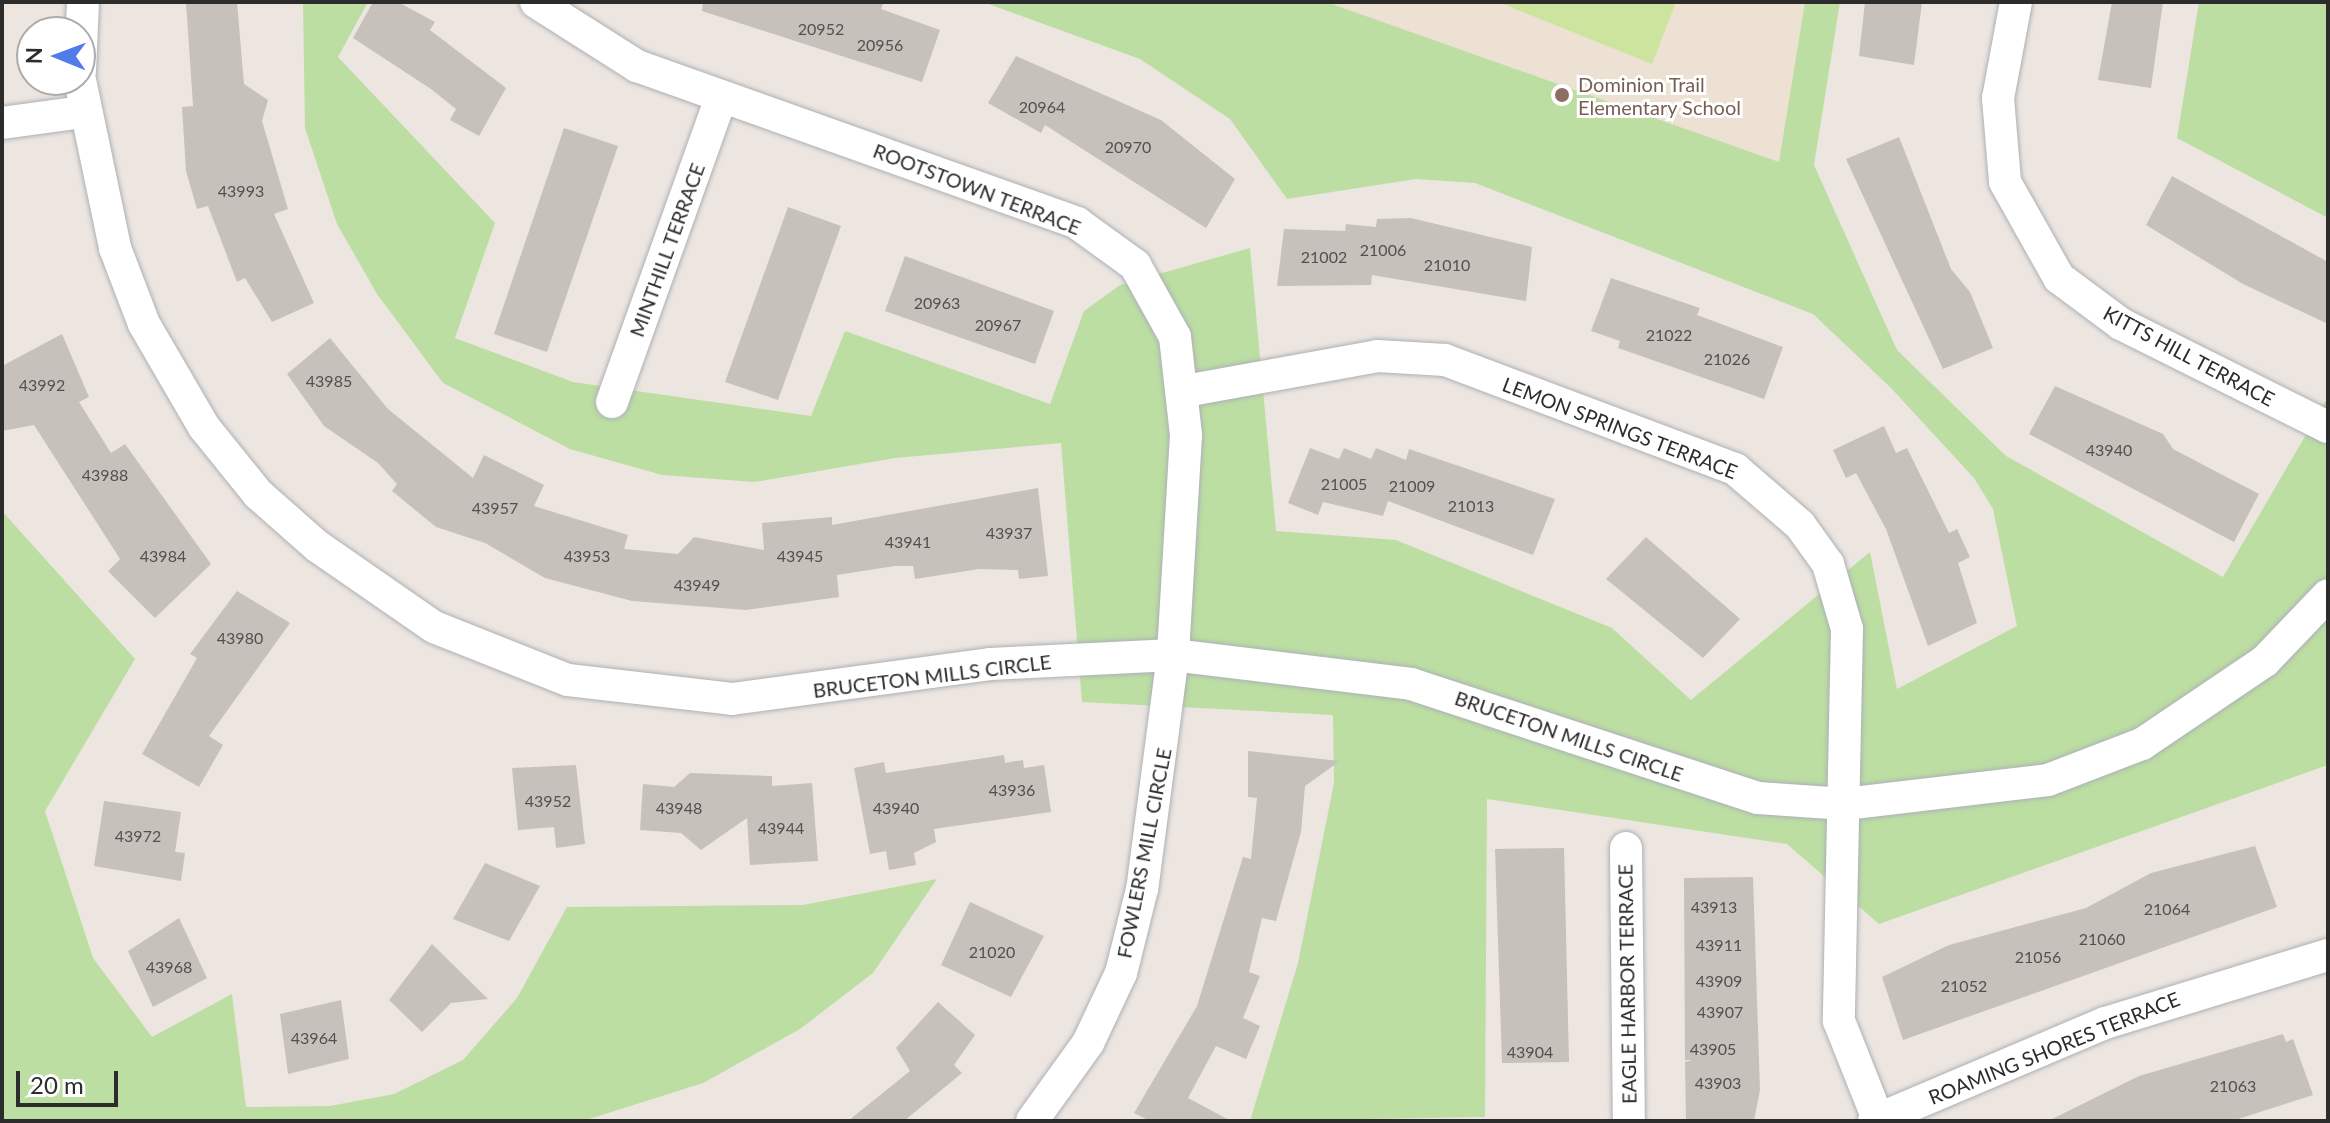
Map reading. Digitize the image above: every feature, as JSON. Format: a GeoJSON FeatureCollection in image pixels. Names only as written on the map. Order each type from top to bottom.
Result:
{"type":"FeatureCollection","features":[{"type":"Feature","properties":{"kind":"street","name":"ROOTSTOWN TERRACE"},"geometry":{"type":"LineString","coordinates":[[536,2],[637,66],[1077,223],[1135,265],[1175,337],[1185,391],[1173,655]]}},
{"type":"Feature","properties":{"kind":"street","name":"KITTS HILL TERRACE"},"geometry":{"type":"LineString","coordinates":[[2016,2],[1998,98],[2005,182],[2059,278],[2121,324],[2328,427]]}},
{"type":"Feature","properties":{"kind":"street","name":"BRUCETON MILLS CIRCLE"},"geometry":{"type":"LineString","coordinates":[[81,96],[82,112],[115,248],[144,324],[204,427],[258,494],[317,546],[448,634],[568,680],[732,699],[990,664],[1173,655],[1411,684],[1758,798],[1845,804],[2048,780],[2142,744],[2265,661],[2328,595]]}},
{"type":"Feature","properties":{"kind":"street","name":"MINTHILL TERRACE"},"geometry":{"type":"LineString","coordinates":[[612,402],[721,98]]}},
{"type":"Feature","properties":{"kind":"street"},"geometry":{"type":"LineString","coordinates":[[2,123],[82,112]]}},
{"type":"Feature","properties":{"kind":"street","name":"LEMON SPRINGS TERRACE"},"geometry":{"type":"LineString","coordinates":[[1185,391],[1415,355],[1445,360],[1735,469],[1800,525],[1828,564],[1847,629],[1839,1021],[1876,1120]]}},
{"type":"Feature","properties":{"kind":"street","name":"FOWLERS MILL CIRCLE"},"geometry":{"type":"LineString","coordinates":[[1032,1121],[1088,1043],[1121,973],[1162,767],[1173,655]]}},
{"type":"Feature","properties":{"kind":"street","name":"EAGLE HARBOR TERRACE"},"geometry":{"type":"LineString","coordinates":[[1626,848],[1629,1121]]}},
{"type":"Feature","properties":{"kind":"street","name":"ROAMING SHORES TERRACE"},"geometry":{"type":"LineString","coordinates":[[1876,1120],[2105,1023],[2328,955]]}},
{"type":"Feature","properties":{"kind":"shaded area","name":"Dominion Trail Elementary School"},"geometry":{"type":"Polygon","coordinates":[[[1066,2],[1805,2],[1766,246],[1066,2]]]}},
{"type":"Feature","properties":{"kind":"green space"},"geometry":{"type":"Polygon","coordinates":[[[303,2],[368,2],[338,57],[495,223],[455,338],[573,382],[811,416],[845,331],[1050,404],[1084,311],[1120,285],[1250,248],[1276,531],[1396,540],[1612,628],[1691,700],[1870,552],[1897,689],[2017,626],[1993,509],[1974,478],[1891,388],[1813,314],[1475,183],[1416,179],[1287,199],[1230,119],[1140,59],[983,2],[1326,2],[1779,162],[1805,2],[1840,2],[1814,165],[1897,350],[2006,456],[2223,577],[2328,397],[2328,765],[1879,924],[1787,844],[1487,799],[1485,1117],[1250,1121],[1298,963],[1334,783],[1333,715],[1082,702],[1061,443],[895,458],[755,482],[662,475],[570,449],[443,383],[377,294],[337,224],[305,128],[303,2]]]}},
{"type":"Feature","properties":{"kind":"green space"},"geometry":{"type":"Polygon","coordinates":[[[1498,2],[1676,2],[1652,64],[1498,2]]]}},
{"type":"Feature","properties":{"kind":"green space"},"geometry":{"type":"Polygon","coordinates":[[[2199,2],[2328,2],[2328,218],[2177,138],[2199,2]]]}},
{"type":"Feature","properties":{"kind":"green space"},"geometry":{"type":"Polygon","coordinates":[[[2,511],[135,659],[45,811],[93,958],[152,1037],[232,994],[246,1107],[330,1106],[394,1094],[463,1060],[517,998],[567,907],[803,905],[937,879],[873,973],[800,1029],[703,1083],[583,1121],[2,1121],[2,511]]]}},
{"type":"Feature","properties":{"kind":"building"},"geometry":{"type":"Polygon","coordinates":[[[186,2],[237,2],[244,84],[268,100],[262,121],[288,209],[274,214],[314,303],[272,322],[245,278],[237,282],[208,206],[197,209],[186,171],[182,107],[193,106],[186,2]]]}},
{"type":"Feature","properties":{"kind":"building"},"geometry":{"type":"Polygon","coordinates":[[[373,2],[398,2],[435,22],[430,30],[506,88],[479,136],[450,120],[456,109],[431,89],[353,38],[373,2]]]}},
{"type":"Feature","properties":{"kind":"building"},"geometry":{"type":"Polygon","coordinates":[[[703,2],[884,2],[881,9],[940,30],[922,82],[702,11],[703,2]]]}},
{"type":"Feature","properties":{"kind":"building"},"geometry":{"type":"Polygon","coordinates":[[[1865,2],[1922,2],[1914,65],[1859,56],[1865,2]]]}},
{"type":"Feature","properties":{"kind":"building"},"geometry":{"type":"Polygon","coordinates":[[[2112,2],[2163,2],[2151,88],[2098,80],[2112,2]]]}},
{"type":"Feature","properties":{"kind":"building"},"geometry":{"type":"Polygon","coordinates":[[[1016,56],[1161,120],[1235,179],[1206,228],[1045,125],[1041,133],[988,103],[1016,56]]]}},
{"type":"Feature","properties":{"kind":"building"},"geometry":{"type":"Polygon","coordinates":[[[564,128],[618,146],[547,352],[494,334],[564,128]]]}},
{"type":"Feature","properties":{"kind":"building"},"geometry":{"type":"Polygon","coordinates":[[[1899,137],[1951,269],[1970,292],[1993,348],[1943,369],[1846,159],[1899,137]]]}},
{"type":"Feature","properties":{"kind":"building"},"geometry":{"type":"Polygon","coordinates":[[[2172,176],[2328,262],[2328,324],[2243,284],[2146,225],[2172,176]]]}},
{"type":"Feature","properties":{"kind":"building"},"geometry":{"type":"Polygon","coordinates":[[[788,207],[841,226],[778,400],[725,382],[788,207]]]}},
{"type":"Feature","properties":{"kind":"building"},"geometry":{"type":"Polygon","coordinates":[[[1411,218],[1532,247],[1526,301],[1372,275],[1371,285],[1277,286],[1284,229],[1345,231],[1346,224],[1376,227],[1377,219],[1411,218]]]}},
{"type":"Feature","properties":{"kind":"building"},"geometry":{"type":"Polygon","coordinates":[[[905,256],[1054,311],[1035,364],[885,311],[905,256]]]}},
{"type":"Feature","properties":{"kind":"building"},"geometry":{"type":"Polygon","coordinates":[[[1611,278],[1700,308],[1697,315],[1783,347],[1764,399],[1618,348],[1620,341],[1591,331],[1611,278]]]}},
{"type":"Feature","properties":{"kind":"building"},"geometry":{"type":"Polygon","coordinates":[[[62,334],[89,397],[79,402],[111,453],[125,444],[211,564],[155,618],[108,571],[120,559],[34,425],[2,431],[2,366],[62,334]]]}},
{"type":"Feature","properties":{"kind":"building"},"geometry":{"type":"Polygon","coordinates":[[[330,338],[388,409],[473,478],[484,455],[544,485],[534,506],[628,535],[624,549],[678,554],[694,537],[764,550],[762,523],[832,517],[832,525],[1038,488],[1048,576],[1019,579],[1018,570],[979,569],[915,579],[913,566],[895,566],[837,575],[839,597],[746,610],[632,601],[545,578],[485,543],[436,527],[392,491],[397,484],[378,463],[324,426],[287,374],[330,338]]]}},
{"type":"Feature","properties":{"kind":"building"},"geometry":{"type":"Polygon","coordinates":[[[2055,386],[2163,434],[2173,449],[2259,494],[2234,542],[2029,434],[2055,386]]]}},
{"type":"Feature","properties":{"kind":"building"},"geometry":{"type":"Polygon","coordinates":[[[1884,426],[1896,453],[1907,448],[1949,533],[1957,529],[1970,557],[1958,563],[1977,623],[1928,646],[1886,529],[1856,473],[1846,478],[1833,450],[1884,426]]]}},
{"type":"Feature","properties":{"kind":"building"},"geometry":{"type":"Polygon","coordinates":[[[1310,448],[1339,459],[1344,448],[1371,459],[1376,448],[1406,460],[1409,449],[1555,499],[1533,555],[1388,501],[1383,516],[1323,502],[1318,515],[1288,503],[1310,448]]]}},
{"type":"Feature","properties":{"kind":"building"},"geometry":{"type":"Polygon","coordinates":[[[1646,537],[1740,619],[1703,658],[1606,579],[1646,537]]]}},
{"type":"Feature","properties":{"kind":"building"},"geometry":{"type":"Polygon","coordinates":[[[237,591],[290,623],[209,736],[223,745],[199,787],[142,754],[197,658],[190,654],[237,591]]]}},
{"type":"Feature","properties":{"kind":"building"},"geometry":{"type":"Polygon","coordinates":[[[1248,751],[1340,761],[1305,786],[1301,832],[1276,921],[1262,918],[1249,972],[1260,976],[1243,1018],[1260,1026],[1246,1059],[1216,1046],[1188,1098],[1231,1121],[1150,1121],[1134,1113],[1197,1006],[1243,857],[1251,859],[1257,798],[1248,797],[1248,751]]]}},
{"type":"Feature","properties":{"kind":"building"},"geometry":{"type":"Polygon","coordinates":[[[1004,755],[1005,763],[1023,760],[1024,768],[1044,765],[1051,812],[934,829],[936,842],[914,853],[916,865],[889,870],[886,851],[870,854],[854,768],[884,762],[886,773],[1004,755]]]}},
{"type":"Feature","properties":{"kind":"building"},"geometry":{"type":"Polygon","coordinates":[[[576,765],[585,844],[556,848],[554,827],[518,830],[512,768],[576,765]]]}},
{"type":"Feature","properties":{"kind":"building"},"geometry":{"type":"Polygon","coordinates":[[[690,773],[772,776],[772,786],[812,783],[818,861],[750,865],[747,818],[701,850],[681,833],[640,830],[643,784],[674,787],[690,773]]]}},
{"type":"Feature","properties":{"kind":"building"},"geometry":{"type":"Polygon","coordinates":[[[104,801],[181,812],[175,852],[185,853],[181,881],[94,866],[104,801]]]}},
{"type":"Feature","properties":{"kind":"building"},"geometry":{"type":"Polygon","coordinates":[[[2255,846],[2277,907],[1903,1040],[1882,977],[1949,945],[2086,908],[2151,873],[2255,846]]]}},
{"type":"Feature","properties":{"kind":"building"},"geometry":{"type":"Polygon","coordinates":[[[1564,848],[1569,1062],[1502,1063],[1495,849],[1564,848]]]}},
{"type":"Feature","properties":{"kind":"building"},"geometry":{"type":"Polygon","coordinates":[[[485,863],[540,886],[509,941],[453,919],[485,863]]]}},
{"type":"Feature","properties":{"kind":"building"},"geometry":{"type":"Polygon","coordinates":[[[1753,877],[1760,1090],[1754,1121],[1686,1121],[1685,1062],[1692,1060],[1685,1060],[1684,878],[1753,877]]]}},
{"type":"Feature","properties":{"kind":"building"},"geometry":{"type":"Polygon","coordinates":[[[970,902],[1044,936],[1011,997],[941,965],[970,902]]]}},
{"type":"Feature","properties":{"kind":"building"},"geometry":{"type":"Polygon","coordinates":[[[179,918],[207,978],[153,1007],[128,951],[179,918]]]}},
{"type":"Feature","properties":{"kind":"building"},"geometry":{"type":"Polygon","coordinates":[[[432,944],[488,999],[451,1003],[422,1032],[389,1000],[432,944]]]}},
{"type":"Feature","properties":{"kind":"building"},"geometry":{"type":"Polygon","coordinates":[[[341,1000],[349,1059],[288,1074],[280,1014],[341,1000]]]}},
{"type":"Feature","properties":{"kind":"building"},"geometry":{"type":"Polygon","coordinates":[[[938,1002],[975,1035],[954,1065],[962,1073],[904,1121],[848,1121],[910,1071],[896,1048],[938,1002]]]}},
{"type":"Feature","properties":{"kind":"building"},"geometry":{"type":"Polygon","coordinates":[[[2283,1034],[2286,1042],[2293,1039],[2313,1095],[2232,1121],[2048,1121],[2139,1076],[2283,1034]]]}},
{"type":"Feature","properties":{"kind":"place","name":"Dominion Trail Elementary School"},"geometry":{"type":"Point","coordinates":[1562,95]}}]}
